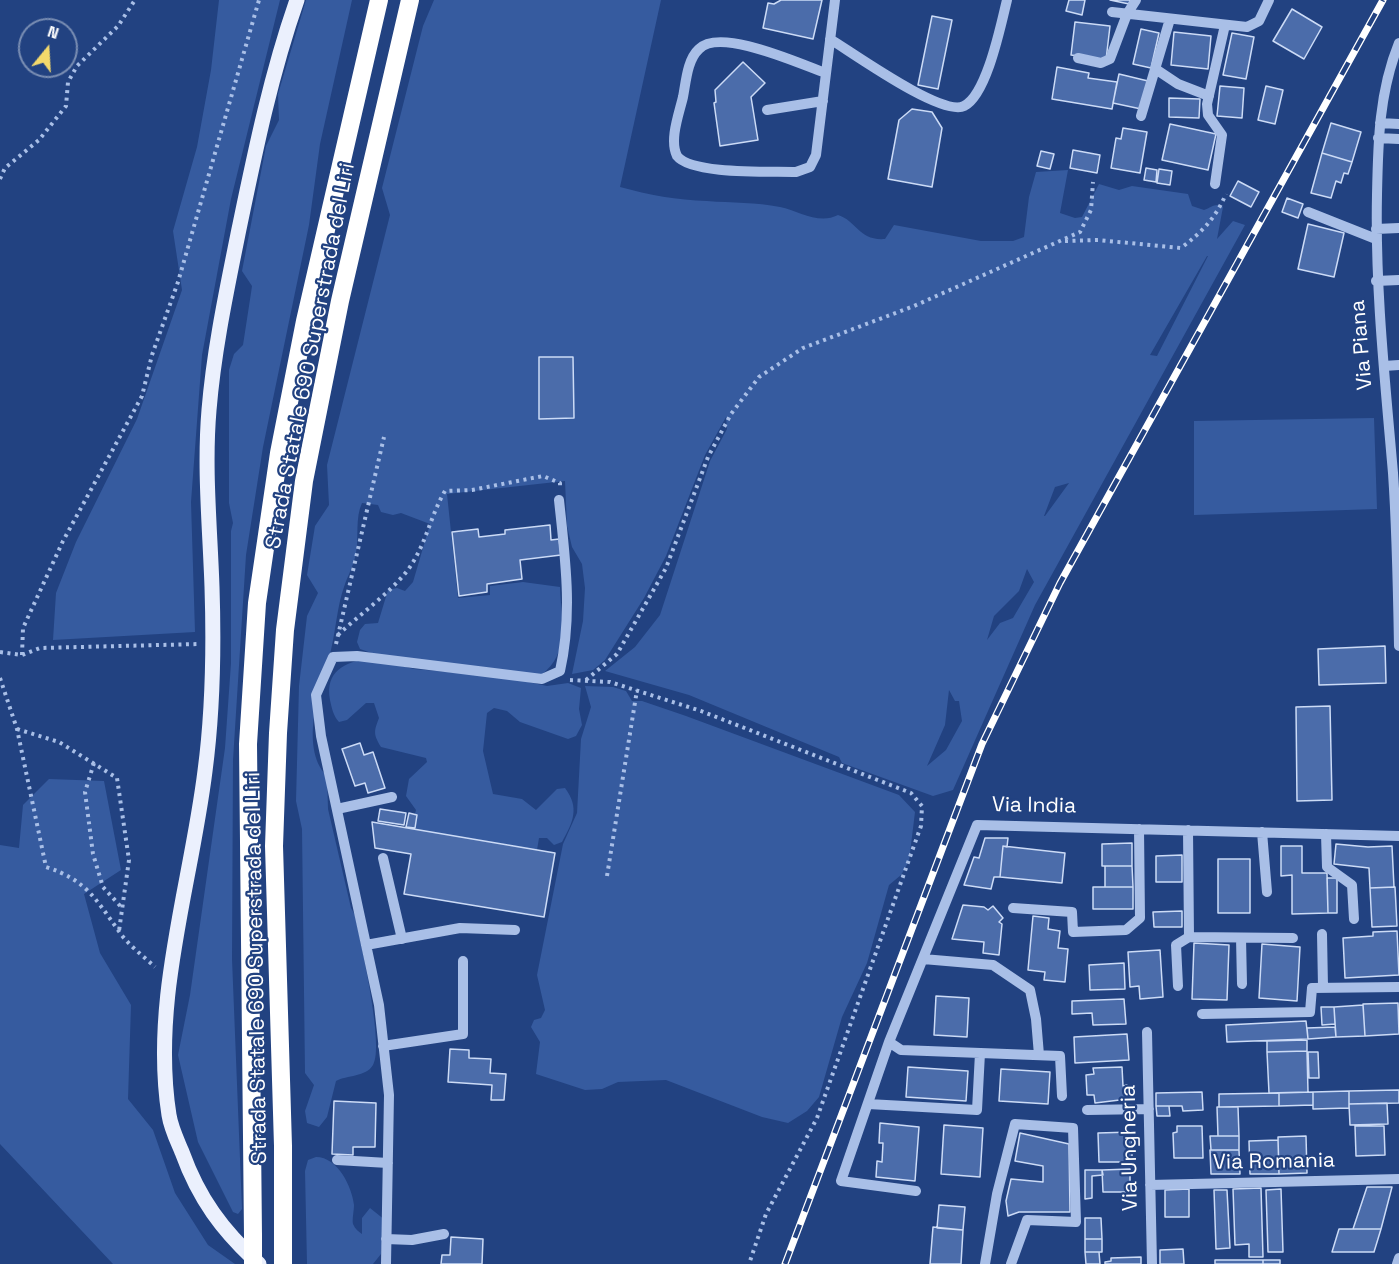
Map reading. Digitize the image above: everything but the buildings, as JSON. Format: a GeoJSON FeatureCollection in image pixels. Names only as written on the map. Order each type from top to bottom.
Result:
{"type":"FeatureCollection","features":[{"type":"Feature","properties":{"kind":"highway","name":"Strada Statale 690 Superstrada del Liri"},"geometry":{"type":"LineString","coordinates":[[253,1264],[248,744],[257,603],[279,453],[294,376],[379,0]]}},
{"type":"Feature","properties":{"kind":"highway","name":"Strada Statale 690 Superstrada del Liri"},"geometry":{"type":"LineString","coordinates":[[283,1263],[283,1146],[273,846],[285,630],[304,481],[340,302],[410,0]]}},
{"type":"Feature","properties":{"kind":"main road"},"geometry":{"type":"LineString","coordinates":[[259,1264],[227,1234],[194,1184],[169,1120],[163,1068],[171,981],[205,771],[212,691],[207,478],[208,411],[219,330],[258,136],[285,33],[297,0]]}},
{"type":"Feature","properties":{"kind":"street"},"geometry":{"type":"LineString","coordinates":[[826,74],[740,44],[708,43],[697,50],[692,60],[675,141],[675,152],[680,159],[699,167],[796,172],[810,167],[816,155],[822,101],[826,74],[835,0]]}},
{"type":"Feature","properties":{"kind":"street"},"geometry":{"type":"LineString","coordinates":[[1078,58],[1101,63],[1110,59],[1127,14],[1136,0]]}},
{"type":"Feature","properties":{"kind":"street"},"geometry":{"type":"LineString","coordinates":[[1112,12],[1247,27],[1255,24],[1263,15],[1269,0]]}},
{"type":"Feature","properties":{"kind":"street"},"geometry":{"type":"LineString","coordinates":[[830,39],[912,90],[940,104],[956,108],[964,106],[978,92],[1006,4]]}},
{"type":"Feature","properties":{"kind":"street"},"geometry":{"type":"LineString","coordinates":[[1141,116],[1157,70],[1170,19]]}},
{"type":"Feature","properties":{"kind":"street"},"geometry":{"type":"LineString","coordinates":[[1215,184],[1222,135],[1208,115],[1209,96],[1225,25]]}},
{"type":"Feature","properties":{"kind":"street","name":"Via Piana"},"geometry":{"type":"LineString","coordinates":[[1399,43],[1390,64],[1378,138],[1376,234],[1376,281],[1397,516],[1399,646]]}},
{"type":"Feature","properties":{"kind":"street"},"geometry":{"type":"LineString","coordinates":[[1157,70],[1178,84],[1209,96]]}},
{"type":"Feature","properties":{"kind":"street"},"geometry":{"type":"LineString","coordinates":[[767,110],[822,101]]}},
{"type":"Feature","properties":{"kind":"street"},"geometry":{"type":"LineString","coordinates":[[1380,123],[1399,124]]}},
{"type":"Feature","properties":{"kind":"street"},"geometry":{"type":"LineString","coordinates":[[1378,138],[1399,139]]}},
{"type":"Feature","properties":{"kind":"street"},"geometry":{"type":"LineString","coordinates":[[1308,212],[1376,234],[1399,228]]}},
{"type":"Feature","properties":{"kind":"street"},"geometry":{"type":"LineString","coordinates":[[1376,281],[1399,280]]}},
{"type":"Feature","properties":{"kind":"street"},"geometry":{"type":"LineString","coordinates":[[1384,366],[1399,365]]}},
{"type":"Feature","properties":{"kind":"street"},"geometry":{"type":"LineString","coordinates":[[386,1264],[389,1095],[379,1005],[321,736],[316,695],[333,657],[357,656],[542,679],[560,670],[567,640],[568,589],[559,500]]}},
{"type":"Feature","properties":{"kind":"street"},"geometry":{"type":"LineString","coordinates":[[337,809],[392,797]]}},
{"type":"Feature","properties":{"kind":"street","name":"Via India"},"geometry":{"type":"LineString","coordinates":[[916,1191],[841,1181],[889,1042],[977,825],[1399,836]]}},
{"type":"Feature","properties":{"kind":"street"},"geometry":{"type":"LineString","coordinates":[[1013,908],[1072,912],[1072,932],[1126,930],[1140,918],[1139,829]]}},
{"type":"Feature","properties":{"kind":"street"},"geometry":{"type":"LineString","coordinates":[[1188,830],[1189,937]]}},
{"type":"Feature","properties":{"kind":"street"},"geometry":{"type":"LineString","coordinates":[[1262,832],[1267,892]]}},
{"type":"Feature","properties":{"kind":"street"},"geometry":{"type":"LineString","coordinates":[[1326,834],[1327,867],[1352,885],[1354,919]]}},
{"type":"Feature","properties":{"kind":"street"},"geometry":{"type":"LineString","coordinates":[[383,858],[402,939]]}},
{"type":"Feature","properties":{"kind":"street"},"geometry":{"type":"LineString","coordinates":[[366,945],[460,928],[515,930]]}},
{"type":"Feature","properties":{"kind":"street"},"geometry":{"type":"LineString","coordinates":[[1322,934],[1323,987]]}},
{"type":"Feature","properties":{"kind":"street"},"geometry":{"type":"LineString","coordinates":[[1178,986],[1176,945],[1189,937],[1293,938]]}},
{"type":"Feature","properties":{"kind":"street"},"geometry":{"type":"LineString","coordinates":[[1241,938],[1242,984]]}},
{"type":"Feature","properties":{"kind":"street"},"geometry":{"type":"LineString","coordinates":[[923,958],[993,965],[1030,990],[1036,1019],[1039,1055]]}},
{"type":"Feature","properties":{"kind":"street"},"geometry":{"type":"LineString","coordinates":[[383,1046],[463,1034],[463,961]]}},
{"type":"Feature","properties":{"kind":"street"},"geometry":{"type":"LineString","coordinates":[[1202,1014],[1310,1012],[1312,988],[1399,987]]}},
{"type":"Feature","properties":{"kind":"street","name":"Via Ungheria"},"geometry":{"type":"LineString","coordinates":[[1147,1032],[1152,1264]]}},
{"type":"Feature","properties":{"kind":"street"},"geometry":{"type":"LineString","coordinates":[[889,1042],[901,1050],[1060,1056],[1062,1096]]}},
{"type":"Feature","properties":{"kind":"street"},"geometry":{"type":"LineString","coordinates":[[868,1104],[977,1110],[980,1053]]}},
{"type":"Feature","properties":{"kind":"street"},"geometry":{"type":"LineString","coordinates":[[1087,1110],[1149,1109]]}},
{"type":"Feature","properties":{"kind":"street"},"geometry":{"type":"LineString","coordinates":[[985,1264],[997,1194],[1015,1124],[1073,1128],[1076,1222],[1027,1220],[1011,1264]]}},
{"type":"Feature","properties":{"kind":"street"},"geometry":{"type":"LineString","coordinates":[[337,1160],[388,1162]]}},
{"type":"Feature","properties":{"kind":"street","name":"Via Romania"},"geometry":{"type":"LineString","coordinates":[[1150,1185],[1399,1179]]}},
{"type":"Feature","properties":{"kind":"street"},"geometry":{"type":"LineString","coordinates":[[386,1239],[412,1240],[444,1234]]}},
{"type":"Feature","properties":{"kind":"street"},"geometry":{"type":"LineString","coordinates":[[1397,1264],[1399,1258]]}},
{"type":"Feature","properties":{"kind":"path"},"geometry":{"type":"LineString","coordinates":[[0,179],[5,168],[39,140],[66,106],[68,82],[77,66],[118,26],[135,0]]}},
{"type":"Feature","properties":{"kind":"path"},"geometry":{"type":"LineString","coordinates":[[22,655],[23,628],[48,574],[142,396],[152,355],[178,282],[259,0]]}},
{"type":"Feature","properties":{"kind":"path"},"geometry":{"type":"LineString","coordinates":[[1065,241],[1098,240],[1181,248],[1205,230],[1217,214],[1226,195],[1227,171],[1217,169]]}},
{"type":"Feature","properties":{"kind":"path"},"geometry":{"type":"LineString","coordinates":[[585,681],[617,654],[666,568],[708,457],[731,414],[759,377],[803,348],[914,306],[1065,241],[1080,232],[1091,210],[1093,182]]}},
{"type":"Feature","properties":{"kind":"path"},"geometry":{"type":"LineString","coordinates":[[333,657],[384,438]]}},
{"type":"Feature","properties":{"kind":"path"},"geometry":{"type":"LineString","coordinates":[[338,635],[407,572],[428,536],[436,507],[446,490],[471,490],[543,476],[560,483],[559,500]]}},
{"type":"Feature","properties":{"kind":"path"},"geometry":{"type":"LineString","coordinates":[[0,652],[22,655],[40,648],[198,644],[212,627]]}},
{"type":"Feature","properties":{"kind":"path"},"geometry":{"type":"LineString","coordinates":[[0,678],[17,729],[46,867],[83,884],[103,906],[119,932],[171,981]]}},
{"type":"Feature","properties":{"kind":"path"},"geometry":{"type":"LineString","coordinates":[[542,679],[610,682],[701,711],[911,793],[922,806],[921,826],[817,1119],[766,1214],[749,1264]]}},
{"type":"Feature","properties":{"kind":"path"},"geometry":{"type":"LineString","coordinates":[[607,876],[637,690]]}},
{"type":"Feature","properties":{"kind":"path"},"geometry":{"type":"LineString","coordinates":[[17,729],[59,742],[117,777],[129,860],[119,932]]}},
{"type":"Feature","properties":{"kind":"path"},"geometry":{"type":"LineString","coordinates":[[94,763],[85,792],[93,854],[103,888],[123,909]]}},
{"type":"Feature","properties":{"kind":"shaded area"},"geometry":{"type":"Polygon","coordinates":[[[219,0],[280,0],[231,199],[202,355],[191,502],[195,632],[53,640],[56,593],[76,542],[137,419],[182,290],[173,231],[197,147],[211,70],[219,0]]]}},
{"type":"Feature","properties":{"kind":"shaded area"},"geometry":{"type":"Polygon","coordinates":[[[306,0],[352,0],[320,144],[309,225],[263,447],[246,555],[233,760],[232,959],[242,1209],[238,1214],[233,1212],[198,1142],[178,1055],[190,995],[225,748],[231,663],[231,531],[233,523],[229,503],[229,370],[234,354],[243,345],[252,286],[242,271],[266,146],[279,120],[278,94],[306,0]]]}},
{"type":"Feature","properties":{"kind":"shaded area"},"geometry":{"type":"Polygon","coordinates":[[[434,0],[661,0],[620,187],[631,190],[685,200],[771,205],[824,219],[838,215],[864,234],[876,239],[885,239],[894,225],[981,241],[1013,241],[1024,237],[1029,197],[1036,172],[1068,170],[1060,213],[1075,218],[1082,217],[1099,184],[1119,190],[1132,186],[1188,194],[1192,206],[1204,210],[1221,206],[1223,207],[1217,239],[1233,221],[1245,225],[1035,605],[953,790],[933,796],[842,763],[839,757],[689,695],[605,671],[635,647],[660,615],[710,461],[727,429],[726,417],[705,455],[666,556],[644,598],[605,660],[593,670],[572,674],[583,621],[585,588],[582,564],[572,547],[567,526],[565,481],[447,494],[458,598],[490,595],[490,586],[523,582],[560,587],[562,635],[560,646],[557,657],[541,675],[383,657],[360,649],[357,642],[360,630],[365,624],[378,623],[388,590],[397,588],[405,591],[413,582],[430,524],[401,513],[393,515],[381,512],[378,505],[362,503],[355,557],[340,602],[331,650],[314,715],[313,732],[318,764],[327,776],[328,809],[366,969],[374,1016],[376,1054],[373,1065],[366,1072],[336,1081],[327,1117],[319,1127],[307,1123],[305,1111],[314,1085],[305,1073],[302,829],[296,801],[299,686],[307,616],[318,593],[307,575],[315,526],[329,505],[327,465],[390,215],[382,188],[423,26],[434,0]],[[1207,256],[1150,355],[1157,356],[1207,256]],[[539,357],[540,419],[573,357],[539,357]],[[1069,483],[1055,487],[1044,516],[1069,483]],[[1027,569],[1019,591],[994,616],[987,640],[1000,623],[1013,618],[1034,582],[1027,569]],[[949,690],[945,725],[927,766],[946,750],[962,721],[959,701],[955,701],[949,690]]]}},
{"type":"Feature","properties":{"kind":"shaded area"},"geometry":{"type":"Polygon","coordinates":[[[1374,418],[1377,509],[1194,515],[1194,421],[1374,418]]]}},
{"type":"Feature","properties":{"kind":"shaded area"},"geometry":{"type":"Polygon","coordinates":[[[369,658],[414,669],[505,677],[547,686],[568,683],[581,688],[579,709],[582,725],[576,736],[568,739],[520,722],[507,711],[494,708],[487,713],[483,751],[493,794],[522,799],[536,810],[557,789],[565,788],[570,795],[574,809],[572,821],[562,842],[554,845],[547,838],[539,838],[537,850],[469,838],[416,833],[413,821],[416,810],[406,796],[409,779],[427,762],[426,758],[381,747],[376,736],[375,729],[379,718],[374,703],[366,703],[347,720],[339,722],[332,709],[329,690],[334,675],[344,666],[369,658]]]}},
{"type":"Feature","properties":{"kind":"shaded area"},"geometry":{"type":"Polygon","coordinates":[[[585,686],[613,687],[626,691],[632,701],[642,701],[686,716],[899,795],[915,812],[909,861],[901,875],[889,885],[867,963],[842,1017],[819,1097],[807,1111],[788,1123],[762,1117],[666,1080],[618,1082],[602,1089],[585,1090],[536,1074],[540,1042],[531,1027],[534,1020],[541,1018],[545,1010],[537,975],[563,844],[577,813],[581,739],[591,707],[585,686]]]}},
{"type":"Feature","properties":{"kind":"shaded area"},"geometry":{"type":"Polygon","coordinates":[[[49,779],[104,781],[121,870],[84,894],[100,953],[131,1005],[128,1099],[153,1130],[175,1193],[208,1245],[235,1264],[113,1264],[0,1144],[0,845],[19,848],[23,805],[49,779]]]}},
{"type":"Feature","properties":{"kind":"shaded area"},"geometry":{"type":"Polygon","coordinates":[[[316,1157],[331,1162],[347,1182],[354,1205],[353,1224],[358,1231],[362,1234],[362,1218],[370,1208],[385,1220],[381,1254],[373,1264],[307,1264],[305,1171],[308,1160],[316,1157]]]}},
{"type":"Feature","properties":{"kind":"railway"},"geometry":{"type":"LineString","coordinates":[[785,1264],[982,744],[1060,583],[1383,0]]}}]}
